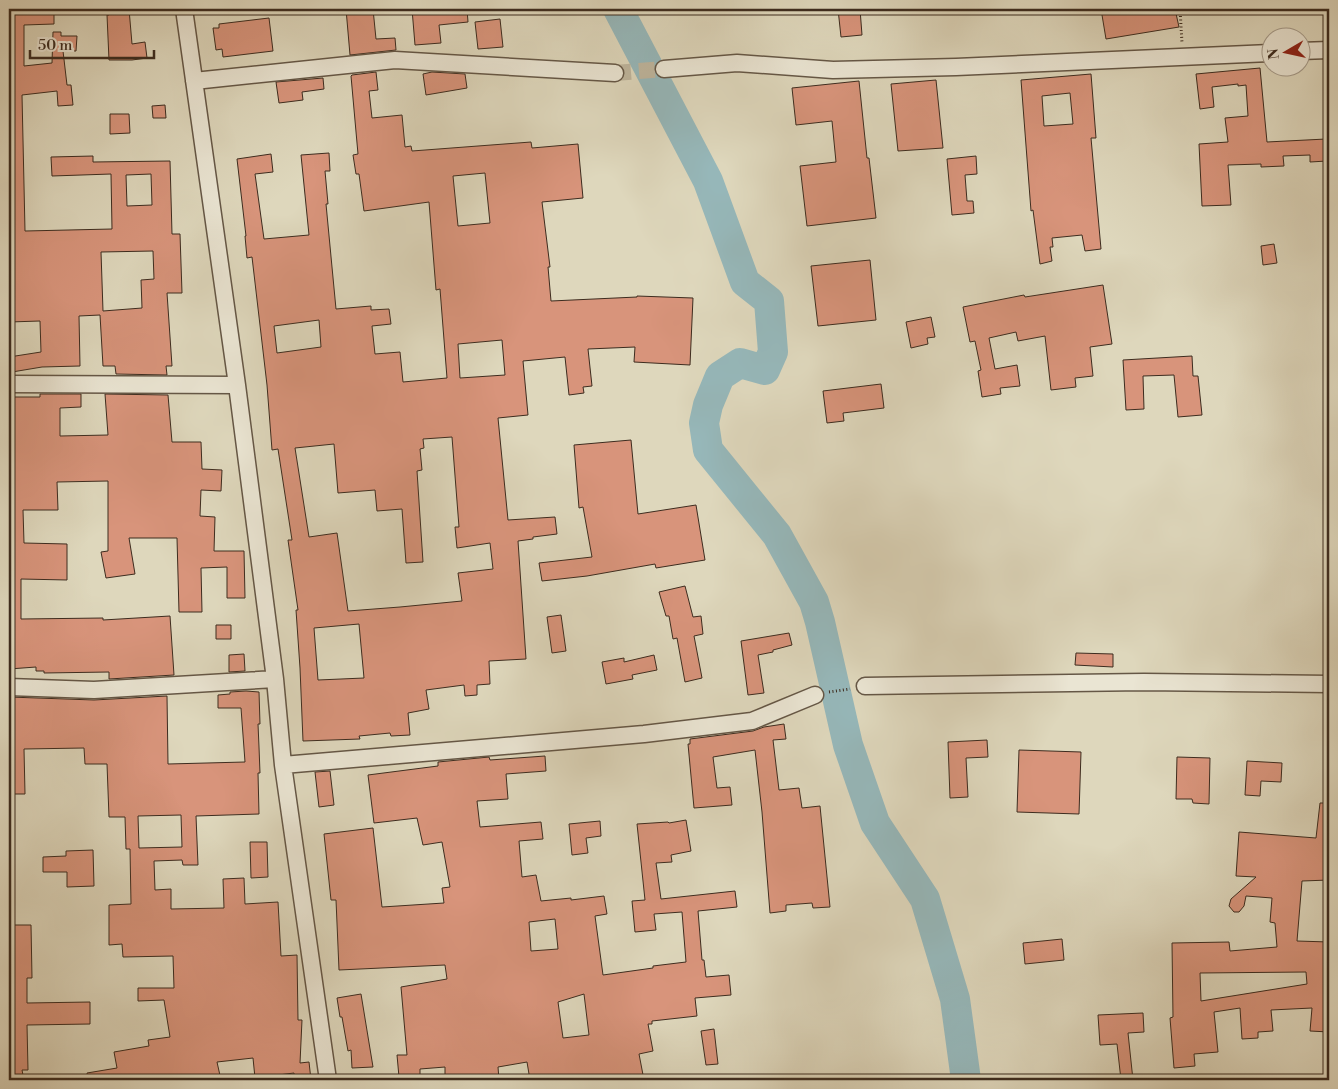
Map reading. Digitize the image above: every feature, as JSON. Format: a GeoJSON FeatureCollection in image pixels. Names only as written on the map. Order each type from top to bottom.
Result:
{"type":"FeatureCollection","features":[{"type":"Feature","properties":{"kind":"street"},"geometry":{"type":"LineString","coordinates":[[184,9],[275,679],[283,766],[328,1080]]}},
{"type":"Feature","properties":{"kind":"street"},"geometry":{"type":"LineString","coordinates":[[1310,51],[1329,50]]}},
{"type":"Feature","properties":{"kind":"street"},"geometry":{"type":"LineString","coordinates":[[664,69],[737,63],[834,70],[946,68],[1260,54]]}},
{"type":"Feature","properties":{"kind":"street"},"geometry":{"type":"LineString","coordinates":[[194,82],[395,60],[615,73]]}},
{"type":"Feature","properties":{"kind":"street"},"geometry":{"type":"LineString","coordinates":[[9,384],[236,384]]}},
{"type":"Feature","properties":{"kind":"street"},"geometry":{"type":"LineString","coordinates":[[9,687],[94,690],[275,679]]}},
{"type":"Feature","properties":{"kind":"street"},"geometry":{"type":"LineString","coordinates":[[865,686],[1144,682],[1329,684]]}},
{"type":"Feature","properties":{"kind":"street"},"geometry":{"type":"LineString","coordinates":[[283,766],[644,734],[752,721],[815,694]]}},
{"type":"Feature","properties":{"kind":"path"},"geometry":{"type":"LineString","coordinates":[[1180,9],[1182,58]]}},
{"type":"Feature","properties":{"kind":"path"},"geometry":{"type":"LineString","coordinates":[[815,694],[865,686]]}},
{"type":"Feature","properties":{"kind":"building"},"geometry":{"type":"Polygon","coordinates":[[[9,9],[54,9],[54,24],[24,25],[24,66],[52,63],[53,32],[61,32],[61,36],[77,36],[76,51],[63,51],[67,85],[71,85],[73,105],[58,106],[57,91],[22,95],[25,231],[112,229],[111,174],[52,176],[51,157],[93,156],[93,162],[170,161],[172,234],[180,234],[182,293],[167,293],[172,366],[166,366],[167,375],[116,374],[115,366],[103,366],[100,315],[79,316],[80,366],[42,367],[12,372],[9,357],[41,352],[40,321],[9,322],[9,9]],[[151,174],[126,175],[127,206],[152,205],[151,174]],[[153,251],[101,252],[103,311],[142,308],[141,280],[154,279],[153,251]]]}},
{"type":"Feature","properties":{"kind":"building"},"geometry":{"type":"Polygon","coordinates":[[[109,9],[129,9],[132,44],[145,42],[147,58],[109,60],[107,15],[109,15],[109,9]]]}},
{"type":"Feature","properties":{"kind":"building"},"geometry":{"type":"Polygon","coordinates":[[[346,9],[373,9],[376,39],[395,38],[396,50],[350,55],[346,9]]]}},
{"type":"Feature","properties":{"kind":"building"},"geometry":{"type":"Polygon","coordinates":[[[412,9],[467,9],[468,22],[439,25],[441,43],[415,45],[412,9]]]}},
{"type":"Feature","properties":{"kind":"building"},"geometry":{"type":"Polygon","coordinates":[[[838,9],[860,9],[862,35],[841,37],[838,9]]]}},
{"type":"Feature","properties":{"kind":"building"},"geometry":{"type":"Polygon","coordinates":[[[1101,9],[1175,9],[1179,27],[1106,39],[1101,9]]]}},
{"type":"Feature","properties":{"kind":"building"},"geometry":{"type":"Polygon","coordinates":[[[269,18],[273,51],[223,57],[222,49],[216,50],[213,28],[219,28],[219,24],[269,18]]]}},
{"type":"Feature","properties":{"kind":"building"},"geometry":{"type":"Polygon","coordinates":[[[500,19],[503,47],[478,49],[475,22],[500,19]]]}},
{"type":"Feature","properties":{"kind":"building"},"geometry":{"type":"Polygon","coordinates":[[[1260,68],[1267,142],[1326,139],[1327,161],[1310,162],[1310,155],[1283,156],[1284,166],[1261,167],[1261,164],[1228,165],[1231,205],[1202,206],[1199,144],[1228,142],[1225,118],[1248,116],[1246,85],[1212,87],[1214,107],[1200,109],[1196,74],[1260,68]]]}},
{"type":"Feature","properties":{"kind":"building"},"geometry":{"type":"Polygon","coordinates":[[[376,72],[378,90],[369,91],[372,118],[402,115],[405,147],[411,146],[412,151],[531,142],[532,148],[578,144],[583,198],[542,202],[550,267],[548,267],[551,301],[637,296],[693,298],[690,365],[634,362],[635,347],[588,349],[592,386],[583,387],[584,393],[569,395],[565,357],[523,361],[528,415],[498,418],[508,520],[555,517],[557,534],[518,541],[526,659],[489,661],[490,684],[477,685],[477,695],[465,696],[464,685],[426,690],[429,709],[408,713],[410,735],[391,736],[390,733],[359,736],[360,739],[303,741],[296,610],[298,610],[288,540],[292,540],[278,449],[272,450],[267,385],[252,257],[247,258],[237,159],[271,154],[273,172],[255,174],[264,239],[309,235],[301,155],[329,153],[330,171],[325,171],[328,204],[326,204],[336,309],[371,306],[371,310],[389,309],[391,324],[372,326],[375,354],[400,352],[403,382],[447,378],[440,289],[436,290],[429,202],[364,211],[359,174],[356,174],[353,155],[358,154],[352,75],[376,72]],[[485,173],[453,176],[458,226],[490,223],[485,173]],[[319,320],[274,326],[277,353],[321,347],[319,320]],[[502,340],[458,344],[460,378],[505,375],[502,340]],[[452,437],[423,439],[424,448],[420,449],[422,470],[417,471],[423,562],[406,563],[402,509],[377,511],[375,490],[338,493],[334,444],[295,448],[309,537],[337,533],[348,611],[462,601],[458,573],[493,569],[490,543],[457,548],[455,527],[459,527],[452,437]],[[359,624],[314,628],[318,680],[364,678],[359,624]]]}},
{"type":"Feature","properties":{"kind":"building"},"geometry":{"type":"Polygon","coordinates":[[[432,72],[465,74],[467,88],[426,95],[423,74],[432,72]]]}},
{"type":"Feature","properties":{"kind":"building"},"geometry":{"type":"Polygon","coordinates":[[[1091,74],[1096,138],[1091,138],[1101,249],[1085,251],[1082,235],[1052,238],[1053,247],[1050,247],[1052,261],[1040,264],[1033,210],[1031,211],[1021,80],[1091,74]],[[1070,93],[1042,96],[1044,126],[1073,124],[1070,93]]]}},
{"type":"Feature","properties":{"kind":"building"},"geometry":{"type":"Polygon","coordinates":[[[323,78],[324,89],[302,92],[303,100],[279,103],[276,82],[323,78]]]}},
{"type":"Feature","properties":{"kind":"building"},"geometry":{"type":"Polygon","coordinates":[[[936,80],[943,148],[898,151],[891,84],[936,80]]]}},
{"type":"Feature","properties":{"kind":"building"},"geometry":{"type":"Polygon","coordinates":[[[859,81],[867,158],[869,158],[876,218],[807,226],[800,166],[836,162],[832,121],[796,125],[792,88],[859,81]]]}},
{"type":"Feature","properties":{"kind":"building"},"geometry":{"type":"Polygon","coordinates":[[[165,105],[166,118],[153,118],[152,106],[165,105]]]}},
{"type":"Feature","properties":{"kind":"building"},"geometry":{"type":"Polygon","coordinates":[[[110,114],[129,114],[130,133],[110,134],[110,114]]]}},
{"type":"Feature","properties":{"kind":"building"},"geometry":{"type":"Polygon","coordinates":[[[976,156],[977,174],[965,175],[967,201],[973,201],[974,213],[952,215],[947,159],[976,156]]]}},
{"type":"Feature","properties":{"kind":"building"},"geometry":{"type":"Polygon","coordinates":[[[1274,244],[1277,263],[1263,265],[1261,246],[1274,244]]]}},
{"type":"Feature","properties":{"kind":"building"},"geometry":{"type":"Polygon","coordinates":[[[870,260],[876,320],[818,326],[811,266],[870,260]]]}},
{"type":"Feature","properties":{"kind":"building"},"geometry":{"type":"Polygon","coordinates":[[[1103,285],[1112,344],[1090,347],[1093,376],[1075,378],[1076,387],[1051,390],[1045,336],[1018,341],[1016,332],[989,338],[995,369],[1017,365],[1020,386],[1000,388],[1001,394],[982,397],[978,371],[981,370],[975,341],[970,342],[963,307],[1024,295],[1025,297],[1103,285]]]}},
{"type":"Feature","properties":{"kind":"building"},"geometry":{"type":"Polygon","coordinates":[[[931,317],[935,337],[927,338],[928,344],[911,348],[906,322],[931,317]]]}},
{"type":"Feature","properties":{"kind":"building"},"geometry":{"type":"Polygon","coordinates":[[[1192,356],[1193,376],[1198,376],[1202,415],[1178,417],[1174,375],[1143,376],[1144,409],[1126,410],[1123,360],[1192,356]]]}},
{"type":"Feature","properties":{"kind":"building"},"geometry":{"type":"Polygon","coordinates":[[[881,384],[884,408],[843,413],[844,421],[827,423],[823,391],[881,384]]]}},
{"type":"Feature","properties":{"kind":"building"},"geometry":{"type":"Polygon","coordinates":[[[40,394],[81,394],[81,407],[60,408],[60,436],[108,435],[105,394],[168,395],[172,442],[201,442],[202,469],[222,470],[221,491],[201,490],[200,516],[215,517],[214,551],[244,551],[245,598],[227,598],[227,567],[201,568],[202,612],[179,612],[177,538],[129,538],[135,574],[106,578],[101,552],[108,551],[108,481],[57,482],[58,510],[23,510],[24,543],[67,544],[67,580],[21,579],[21,619],[103,618],[103,620],[170,616],[174,675],[109,679],[109,672],[44,673],[44,671],[36,671],[36,667],[9,669],[9,397],[40,397],[40,394]]]}},
{"type":"Feature","properties":{"kind":"building"},"geometry":{"type":"Polygon","coordinates":[[[631,440],[638,514],[696,505],[705,560],[656,568],[655,564],[587,576],[542,581],[539,563],[592,557],[583,507],[579,508],[574,445],[631,440]]]}},
{"type":"Feature","properties":{"kind":"building"},"geometry":{"type":"Polygon","coordinates":[[[685,586],[693,617],[701,616],[703,634],[694,636],[702,678],[685,682],[677,638],[673,639],[669,616],[666,616],[659,592],[685,586]]]}},
{"type":"Feature","properties":{"kind":"building"},"geometry":{"type":"Polygon","coordinates":[[[561,615],[566,651],[552,653],[547,617],[561,615]]]}},
{"type":"Feature","properties":{"kind":"building"},"geometry":{"type":"Polygon","coordinates":[[[216,625],[231,625],[231,639],[216,639],[216,625]]]}},
{"type":"Feature","properties":{"kind":"building"},"geometry":{"type":"Polygon","coordinates":[[[789,633],[792,645],[758,655],[764,693],[748,695],[741,641],[789,633]]]}},
{"type":"Feature","properties":{"kind":"building"},"geometry":{"type":"Polygon","coordinates":[[[1076,653],[1113,654],[1113,667],[1075,665],[1076,653]]]}},
{"type":"Feature","properties":{"kind":"building"},"geometry":{"type":"Polygon","coordinates":[[[244,654],[245,671],[229,672],[229,655],[244,654]]]}},
{"type":"Feature","properties":{"kind":"building"},"geometry":{"type":"Polygon","coordinates":[[[654,655],[657,670],[632,675],[633,679],[606,684],[602,662],[624,658],[624,662],[654,655]]]}},
{"type":"Feature","properties":{"kind":"building"},"geometry":{"type":"Polygon","coordinates":[[[230,692],[259,692],[259,814],[196,816],[198,865],[183,865],[182,860],[154,861],[155,890],[171,889],[171,909],[224,908],[223,879],[244,878],[245,904],[278,902],[281,956],[297,955],[298,1020],[302,1020],[300,1063],[309,1062],[311,1080],[294,1080],[294,1073],[255,1078],[253,1058],[217,1062],[221,1080],[88,1080],[87,1073],[117,1068],[114,1052],[149,1046],[148,1040],[170,1037],[164,1000],[138,1001],[138,988],[174,988],[173,956],[123,957],[122,944],[109,945],[109,905],[131,904],[130,849],[126,849],[125,817],[109,817],[107,764],[85,764],[84,748],[24,749],[25,794],[9,794],[9,697],[94,700],[167,696],[168,764],[245,762],[241,708],[218,708],[218,695],[230,694],[230,692]],[[181,815],[138,816],[139,848],[182,847],[181,815]]]}},
{"type":"Feature","properties":{"kind":"building"},"geometry":{"type":"Polygon","coordinates":[[[784,724],[786,739],[773,740],[779,790],[799,788],[802,808],[820,806],[830,907],[813,908],[812,903],[786,905],[786,911],[770,913],[755,750],[713,757],[717,788],[730,787],[732,805],[694,808],[688,744],[690,744],[690,739],[753,731],[784,724]]]}},
{"type":"Feature","properties":{"kind":"building"},"geometry":{"type":"Polygon","coordinates":[[[987,740],[988,757],[966,758],[968,797],[950,798],[948,742],[987,740]]]}},
{"type":"Feature","properties":{"kind":"building"},"geometry":{"type":"Polygon","coordinates":[[[1019,750],[1081,752],[1079,814],[1017,812],[1019,750]]]}},
{"type":"Feature","properties":{"kind":"building"},"geometry":{"type":"Polygon","coordinates":[[[545,756],[546,771],[506,774],[508,799],[477,801],[480,827],[541,822],[543,839],[519,841],[522,877],[536,875],[541,901],[604,896],[607,914],[595,916],[603,975],[686,962],[682,912],[654,914],[656,930],[635,932],[632,901],[645,900],[637,824],[669,823],[686,820],[691,851],[671,855],[672,862],[656,863],[661,899],[735,891],[737,907],[698,911],[702,960],[704,960],[706,977],[729,975],[731,995],[695,998],[697,1016],[652,1021],[652,1024],[648,1024],[653,1051],[639,1054],[644,1080],[530,1080],[527,1062],[498,1067],[499,1080],[445,1080],[445,1067],[420,1069],[420,1076],[399,1077],[397,1055],[407,1055],[401,987],[447,979],[445,965],[339,970],[336,900],[331,900],[324,834],[373,828],[382,907],[444,903],[442,888],[450,887],[442,842],[423,845],[417,818],[374,823],[368,775],[438,766],[438,762],[489,757],[490,760],[545,756]],[[555,919],[529,922],[531,951],[558,949],[555,919]],[[584,994],[558,1002],[563,1038],[589,1035],[584,994]]]}},
{"type":"Feature","properties":{"kind":"building"},"geometry":{"type":"Polygon","coordinates":[[[1177,757],[1210,758],[1209,804],[1193,803],[1192,799],[1176,799],[1177,757]]]}},
{"type":"Feature","properties":{"kind":"building"},"geometry":{"type":"Polygon","coordinates":[[[1247,761],[1282,763],[1281,782],[1261,781],[1260,796],[1245,795],[1247,761]]]}},
{"type":"Feature","properties":{"kind":"building"},"geometry":{"type":"Polygon","coordinates":[[[330,771],[334,805],[319,807],[315,772],[330,771]]]}},
{"type":"Feature","properties":{"kind":"building"},"geometry":{"type":"Polygon","coordinates":[[[1320,803],[1329,803],[1329,880],[1302,881],[1297,941],[1329,942],[1329,1032],[1310,1031],[1312,1008],[1271,1010],[1273,1031],[1258,1032],[1258,1038],[1242,1039],[1240,1008],[1214,1012],[1218,1052],[1194,1054],[1195,1066],[1174,1068],[1170,1018],[1173,1017],[1172,943],[1229,942],[1230,951],[1277,947],[1275,923],[1270,922],[1272,898],[1246,896],[1244,906],[1239,912],[1234,912],[1229,906],[1231,899],[1256,877],[1236,876],[1239,832],[1316,838],[1320,803]],[[1306,972],[1200,973],[1201,1001],[1307,984],[1306,972]]]}},
{"type":"Feature","properties":{"kind":"building"},"geometry":{"type":"Polygon","coordinates":[[[600,821],[601,836],[586,838],[588,853],[572,855],[569,824],[600,821]]]}},
{"type":"Feature","properties":{"kind":"building"},"geometry":{"type":"Polygon","coordinates":[[[250,842],[267,842],[268,877],[251,878],[250,842]]]}},
{"type":"Feature","properties":{"kind":"building"},"geometry":{"type":"Polygon","coordinates":[[[93,850],[94,886],[67,887],[67,872],[43,872],[43,857],[66,856],[66,851],[93,850]]]}},
{"type":"Feature","properties":{"kind":"building"},"geometry":{"type":"Polygon","coordinates":[[[9,925],[31,925],[32,978],[27,978],[27,1003],[90,1002],[90,1024],[27,1025],[28,1070],[22,1070],[24,1080],[9,1080],[9,925]]]}},
{"type":"Feature","properties":{"kind":"building"},"geometry":{"type":"Polygon","coordinates":[[[1062,939],[1064,960],[1025,964],[1023,943],[1062,939]]]}},
{"type":"Feature","properties":{"kind":"building"},"geometry":{"type":"Polygon","coordinates":[[[361,994],[373,1067],[352,1068],[351,1050],[348,1051],[337,998],[361,994]]]}},
{"type":"Feature","properties":{"kind":"building"},"geometry":{"type":"Polygon","coordinates":[[[1143,1013],[1144,1032],[1128,1033],[1133,1080],[1121,1080],[1117,1044],[1100,1045],[1098,1015],[1143,1013]]]}},
{"type":"Feature","properties":{"kind":"building"},"geometry":{"type":"Polygon","coordinates":[[[714,1029],[718,1064],[706,1065],[701,1031],[714,1029]]]}},
{"type":"Feature","properties":{"kind":"waterway"},"geometry":{"type":"LineString","coordinates":[[618,9],[708,181],[745,282],[769,301],[773,352],[765,370],[740,363],[720,376],[708,405],[704,423],[708,450],[777,535],[814,602],[848,745],[875,823],[925,899],[955,999],[966,1080]]}},
{"type":"Feature","properties":{"kind":"tunnel"},"geometry":{"type":"LineString","coordinates":[[615,73],[664,69]]}}]}
